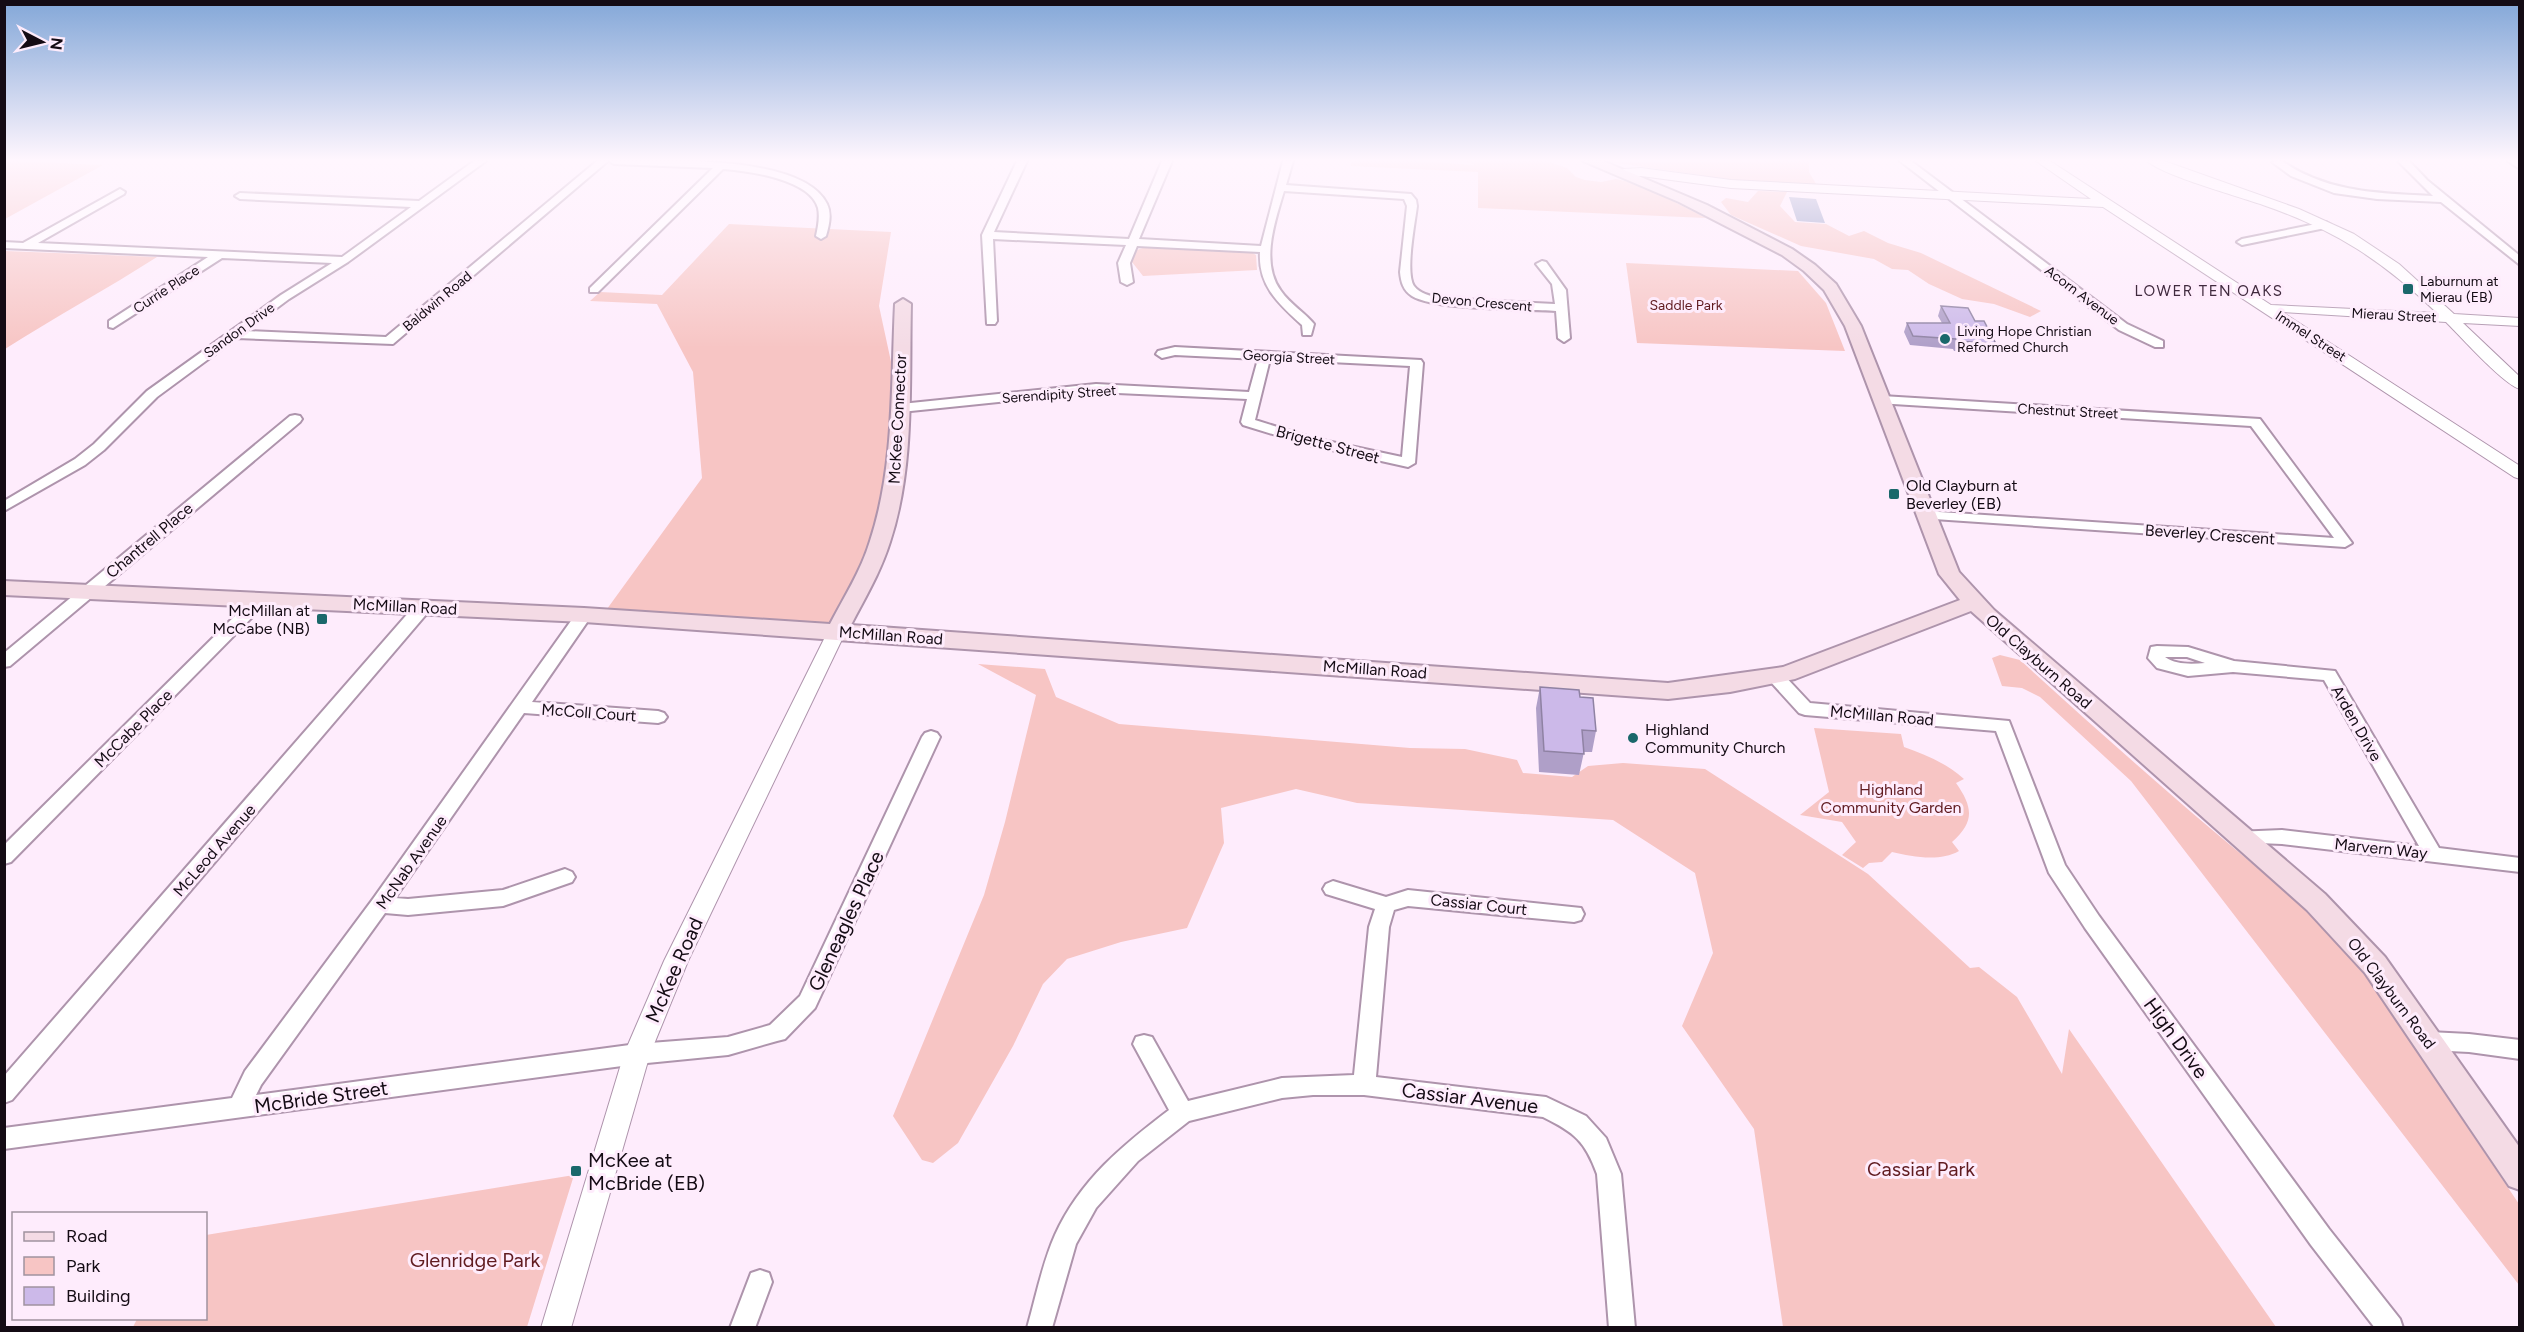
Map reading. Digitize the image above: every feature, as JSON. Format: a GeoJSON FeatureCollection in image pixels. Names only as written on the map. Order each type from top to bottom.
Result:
{"type":"FeatureCollection","features":[{"type":"Feature","properties":{"kind":"main road","name":"Old Clayburn Road"},"geometry":{"type":"LineString","coordinates":[[1732,223],[1766,240],[1810,268],[1830,287],[1847,312],[1948,574],[1972,603],[2316,902],[2346,932],[2375,965],[2520,1175]]}},
{"type":"Feature","properties":{"kind":"main road","name":"McKee Connector"},"geometry":{"type":"LineString","coordinates":[[837,631],[880,542],[892,495],[901,408],[903,304]]}},
{"type":"Feature","properties":{"kind":"main road","name":"McMillan Road"},"geometry":{"type":"LineString","coordinates":[[4,588],[584,615],[1668,691],[1787,674],[1972,603]]}},
{"type":"Feature","properties":{"kind":"street"},"geometry":{"type":"LineString","coordinates":[[26,246],[66,223]]}},
{"type":"Feature","properties":{"kind":"street","name":"Sandon Drive"},"geometry":{"type":"LineString","coordinates":[[4,507],[80,462],[99,447],[152,394],[285,297],[344,260],[395,223]]}},
{"type":"Feature","properties":{"kind":"street","name":"Baldwin Road"},"geometry":{"type":"LineString","coordinates":[[235,334],[389,342],[530,223]]}},
{"type":"Feature","properties":{"kind":"street"},"geometry":{"type":"LineString","coordinates":[[594,290],[662,223]]}},
{"type":"Feature","properties":{"kind":"street"},"geometry":{"type":"LineString","coordinates":[[820,236],[824,223]]}},
{"type":"Feature","properties":{"kind":"street"},"geometry":{"type":"LineString","coordinates":[[991,321],[987,235],[993,223]]}},
{"type":"Feature","properties":{"kind":"street"},"geometry":{"type":"LineString","coordinates":[[1127,282],[1124,263],[1141,223]]}},
{"type":"Feature","properties":{"kind":"street"},"geometry":{"type":"LineString","coordinates":[[1271,223],[1264,249],[1263,268],[1276,294],[1308,324],[1306,332]]}},
{"type":"Feature","properties":{"kind":"street","name":"Devon Crescent"},"geometry":{"type":"LineString","coordinates":[[1411,223],[1406,280],[1413,291],[1420,296],[1440,301],[1562,308]]}},
{"type":"Feature","properties":{"kind":"street","name":"Acorn Avenue"},"geometry":{"type":"LineString","coordinates":[[1987,223],[2123,327],[2159,344]]}},
{"type":"Feature","properties":{"kind":"street","name":"Immel Street"},"geometry":{"type":"LineString","coordinates":[[2136,223],[2520,474]]}},
{"type":"Feature","properties":{"kind":"street"},"geometry":{"type":"LineString","coordinates":[[2322,223],[2385,260],[2520,385]]}},
{"type":"Feature","properties":{"kind":"street"},"geometry":{"type":"LineString","coordinates":[[2472,223],[2519,262]]}},
{"type":"Feature","properties":{"kind":"street"},"geometry":{"type":"LineString","coordinates":[[2242,242],[2326,225]]}},
{"type":"Feature","properties":{"kind":"street"},"geometry":{"type":"LineString","coordinates":[[987,235],[1264,249]]}},
{"type":"Feature","properties":{"kind":"street"},"geometry":{"type":"LineString","coordinates":[[4,244],[344,260]]}},
{"type":"Feature","properties":{"kind":"street","name":"Currie Place"},"geometry":{"type":"LineString","coordinates":[[113,324],[219,255]]}},
{"type":"Feature","properties":{"kind":"street"},"geometry":{"type":"LineString","coordinates":[[1542,264],[1557,283],[1562,308],[1564,338]]}},
{"type":"Feature","properties":{"kind":"street"},"geometry":{"type":"LineString","coordinates":[[2238,289],[2281,304],[2330,311]]}},
{"type":"Feature","properties":{"kind":"street","name":"Mierau Street"},"geometry":{"type":"LineString","coordinates":[[2269,309],[2520,322]]}},
{"type":"Feature","properties":{"kind":"street","name":"Georgia Street"},"geometry":{"type":"LineString","coordinates":[[1162,354],[1175,351],[1417,363],[1408,463]]}},
{"type":"Feature","properties":{"kind":"street"},"geometry":{"type":"LineString","coordinates":[[1254,396],[1265,356]]}},
{"type":"Feature","properties":{"kind":"street","name":"Serendipity Street"},"geometry":{"type":"LineString","coordinates":[[901,408],[1096,388],[1254,396]]}},
{"type":"Feature","properties":{"kind":"street","name":"Brigette Street"},"geometry":{"type":"LineString","coordinates":[[1254,396],[1248,422],[1310,441],[1408,463]]}},
{"type":"Feature","properties":{"kind":"street","name":"Chestnut Street"},"geometry":{"type":"LineString","coordinates":[[1882,400],[2255,422]]}},
{"type":"Feature","properties":{"kind":"street","name":"Chantrell Place"},"geometry":{"type":"LineString","coordinates":[[4,662],[294,419]]}},
{"type":"Feature","properties":{"kind":"street","name":"Beverley Crescent"},"geometry":{"type":"LineString","coordinates":[[1924,515],[2345,543],[2255,422]]}},
{"type":"Feature","properties":{"kind":"street","name":"McCabe Place"},"geometry":{"type":"LineString","coordinates":[[4,857],[261,599]]}},
{"type":"Feature","properties":{"kind":"street","name":"McLeod Avenue"},"geometry":{"type":"LineString","coordinates":[[4,1093],[423,607]]}},
{"type":"Feature","properties":{"kind":"street","name":"McNab Avenue"},"geometry":{"type":"LineString","coordinates":[[239,1108],[253,1078],[380,905],[584,615]]}},
{"type":"Feature","properties":{"kind":"street","name":"McKee Road"},"geometry":{"type":"LineString","coordinates":[[556,1328],[637,1054],[676,961],[837,631]]}},
{"type":"Feature","properties":{"kind":"street","name":"Arden Drive"},"geometry":{"type":"LineString","coordinates":[[2233,666],[2329,675],[2433,854]]}},
{"type":"Feature","properties":{"kind":"street","name":"McMillan Road"},"geometry":{"type":"LineString","coordinates":[[1775,676],[1804,709],[2003,724]]}},
{"type":"Feature","properties":{"kind":"street","name":"McColl Court"},"geometry":{"type":"LineString","coordinates":[[521,706],[658,717]]}},
{"type":"Feature","properties":{"kind":"street","name":"High Drive"},"geometry":{"type":"LineString","coordinates":[[2003,724],[2056,868],[2320,1237],[2391,1328]]}},
{"type":"Feature","properties":{"kind":"street","name":"Gleneagles Place"},"geometry":{"type":"LineString","coordinates":[[637,1054],[728,1046],[777,1032],[808,1002],[931,737]]}},
{"type":"Feature","properties":{"kind":"street","name":"Marvern Way"},"geometry":{"type":"LineString","coordinates":[[2242,837],[2282,837],[2520,865]]}},
{"type":"Feature","properties":{"kind":"street"},"geometry":{"type":"LineString","coordinates":[[380,905],[408,907],[503,898],[565,877]]}},
{"type":"Feature","properties":{"kind":"street","name":"Cassiar Court"},"geometry":{"type":"LineString","coordinates":[[1333,889],[1386,905],[1408,898],[1574,914]]}},
{"type":"Feature","properties":{"kind":"street"},"geometry":{"type":"LineString","coordinates":[[1364,1085],[1379,927],[1386,905]]}},
{"type":"Feature","properties":{"kind":"street"},"geometry":{"type":"LineString","coordinates":[[2429,1041],[2469,1043],[2520,1050]]}},
{"type":"Feature","properties":{"kind":"street"},"geometry":{"type":"LineString","coordinates":[[1144,1044],[1184,1113]]}},
{"type":"Feature","properties":{"kind":"street","name":"McBride Street"},"geometry":{"type":"LineString","coordinates":[[4,1139],[637,1054]]}},
{"type":"Feature","properties":{"kind":"street","name":"Cassiar Avenue"},"geometry":{"type":"LineString","coordinates":[[1039,1328],[1065,1240],[1088,1200],[1130,1153],[1184,1113],[1282,1088],[1312,1085],[1364,1085],[1546,1107],[1578,1123],[1598,1146],[1609,1174],[1622,1328]]}},
{"type":"Feature","properties":{"kind":"street"},"geometry":{"type":"LineString","coordinates":[[742,1328],[760,1282]]}},
{"type":"Feature","properties":{"kind":"green space"},"geometry":{"type":"Polygon","coordinates":[[[1749,223],[1826,224],[1849,236],[1864,231],[1888,243],[1921,253],[2041,311],[2030,317],[1994,304],[1962,299],[1929,284],[1908,270],[1892,269],[1874,259],[1801,246],[1749,223]]]}},
{"type":"Feature","properties":{"kind":"green space"},"geometry":{"type":"Polygon","coordinates":[[[729,224],[891,232],[879,306],[893,371],[886,497],[872,545],[833,623],[607,609],[702,478],[693,372],[657,304],[590,301],[600,292],[662,295],[729,224]]]}},
{"type":"Feature","properties":{"kind":"green space"},"geometry":{"type":"Polygon","coordinates":[[[1148,246],[1249,251],[1256,255],[1257,270],[1143,276],[1132,262],[1137,250],[1148,246]]]}},
{"type":"Feature","properties":{"kind":"green space"},"geometry":{"type":"Polygon","coordinates":[[[5,251],[157,257],[5,349],[5,251]]]}},
{"type":"Feature","properties":{"kind":"green space","name":"Saddle Park"},"geometry":{"type":"Polygon","coordinates":[[[1626,263],[1798,271],[1826,303],[1845,351],[1637,343],[1626,263]]]}},
{"type":"Feature","properties":{"kind":"green space"},"geometry":{"type":"Polygon","coordinates":[[[2000,655],[2020,660],[2301,906],[2362,970],[2519,1204],[2519,1285],[2131,781],[2040,697],[2022,688],[2002,686],[1992,658],[2000,655]]]}},
{"type":"Feature","properties":{"kind":"green space","name":"Cassiar Park"},"geometry":{"type":"Polygon","coordinates":[[[978,664],[1045,669],[1056,697],[1119,724],[1410,748],[1465,749],[1517,760],[1523,773],[1572,777],[1588,766],[1623,763],[1705,769],[1868,874],[1970,968],[1979,967],[2017,997],[2062,1074],[2069,1029],[2276,1327],[1783,1327],[1754,1129],[1682,1026],[1713,953],[1695,873],[1613,820],[1357,803],[1296,789],[1221,808],[1224,843],[1187,928],[1121,942],[1067,959],[1043,984],[1013,1046],[958,1143],[933,1163],[922,1160],[893,1116],[984,895],[1005,822],[1036,695],[978,664]]]}},
{"type":"Feature","properties":{"kind":"green space","name":"Highland Community Garden"},"geometry":{"type":"Polygon","coordinates":[[[1814,728],[1901,734],[1904,747],[1936,760],[1964,779],[1956,783],[1966,800],[1969,814],[1965,828],[1952,842],[1959,851],[1935,857],[1917,857],[1892,852],[1882,862],[1869,863],[1863,868],[1842,855],[1856,842],[1842,822],[1800,815],[1829,792],[1814,728]]]}},
{"type":"Feature","properties":{"kind":"green space","name":"Glenridge Park"},"geometry":{"type":"Polygon","coordinates":[[[574,1175],[527,1327],[133,1327],[136,1320],[207,1320],[207,1235],[574,1175]]]}},
{"type":"Feature","properties":{"kind":"building"},"geometry":{"type":"Polygon","coordinates":[[[1941,306],[1968,308],[1975,321],[1984,321],[1996,344],[1913,336],[1907,323],[1950,323],[1941,306]]]}},
{"type":"Feature","properties":{"kind":"building"},"geometry":{"type":"Polygon","coordinates":[[[1540,687],[1579,690],[1580,697],[1593,698],[1596,731],[1582,730],[1584,754],[1544,751],[1540,687]]]}},
{"type":"Feature","properties":{"kind":"place","name":"Laburnum at Mierau (EB)"},"geometry":{"type":"Point","coordinates":[2408,289]}},
{"type":"Feature","properties":{"kind":"place","name":"Living Hope Christian Reformed Church"},"geometry":{"type":"Point","coordinates":[1945,339]}},
{"type":"Feature","properties":{"kind":"place","name":"Old Clayburn at Beverley (EB)"},"geometry":{"type":"Point","coordinates":[1894,494]}},
{"type":"Feature","properties":{"kind":"place","name":"McMillan at McCabe (NB)"},"geometry":{"type":"Point","coordinates":[322,619]}},
{"type":"Feature","properties":{"kind":"place","name":"Highland Community Church"},"geometry":{"type":"Point","coordinates":[1633,738]}},
{"type":"Feature","properties":{"kind":"place","name":"McKee at McBride (EB)"},"geometry":{"type":"Point","coordinates":[576,1171]}},
{"type":"Feature","properties":{"kind":"district","name":"LOWER TEN OAKS"},"geometry":{"type":"Point","coordinates":[2209,291]}}]}
